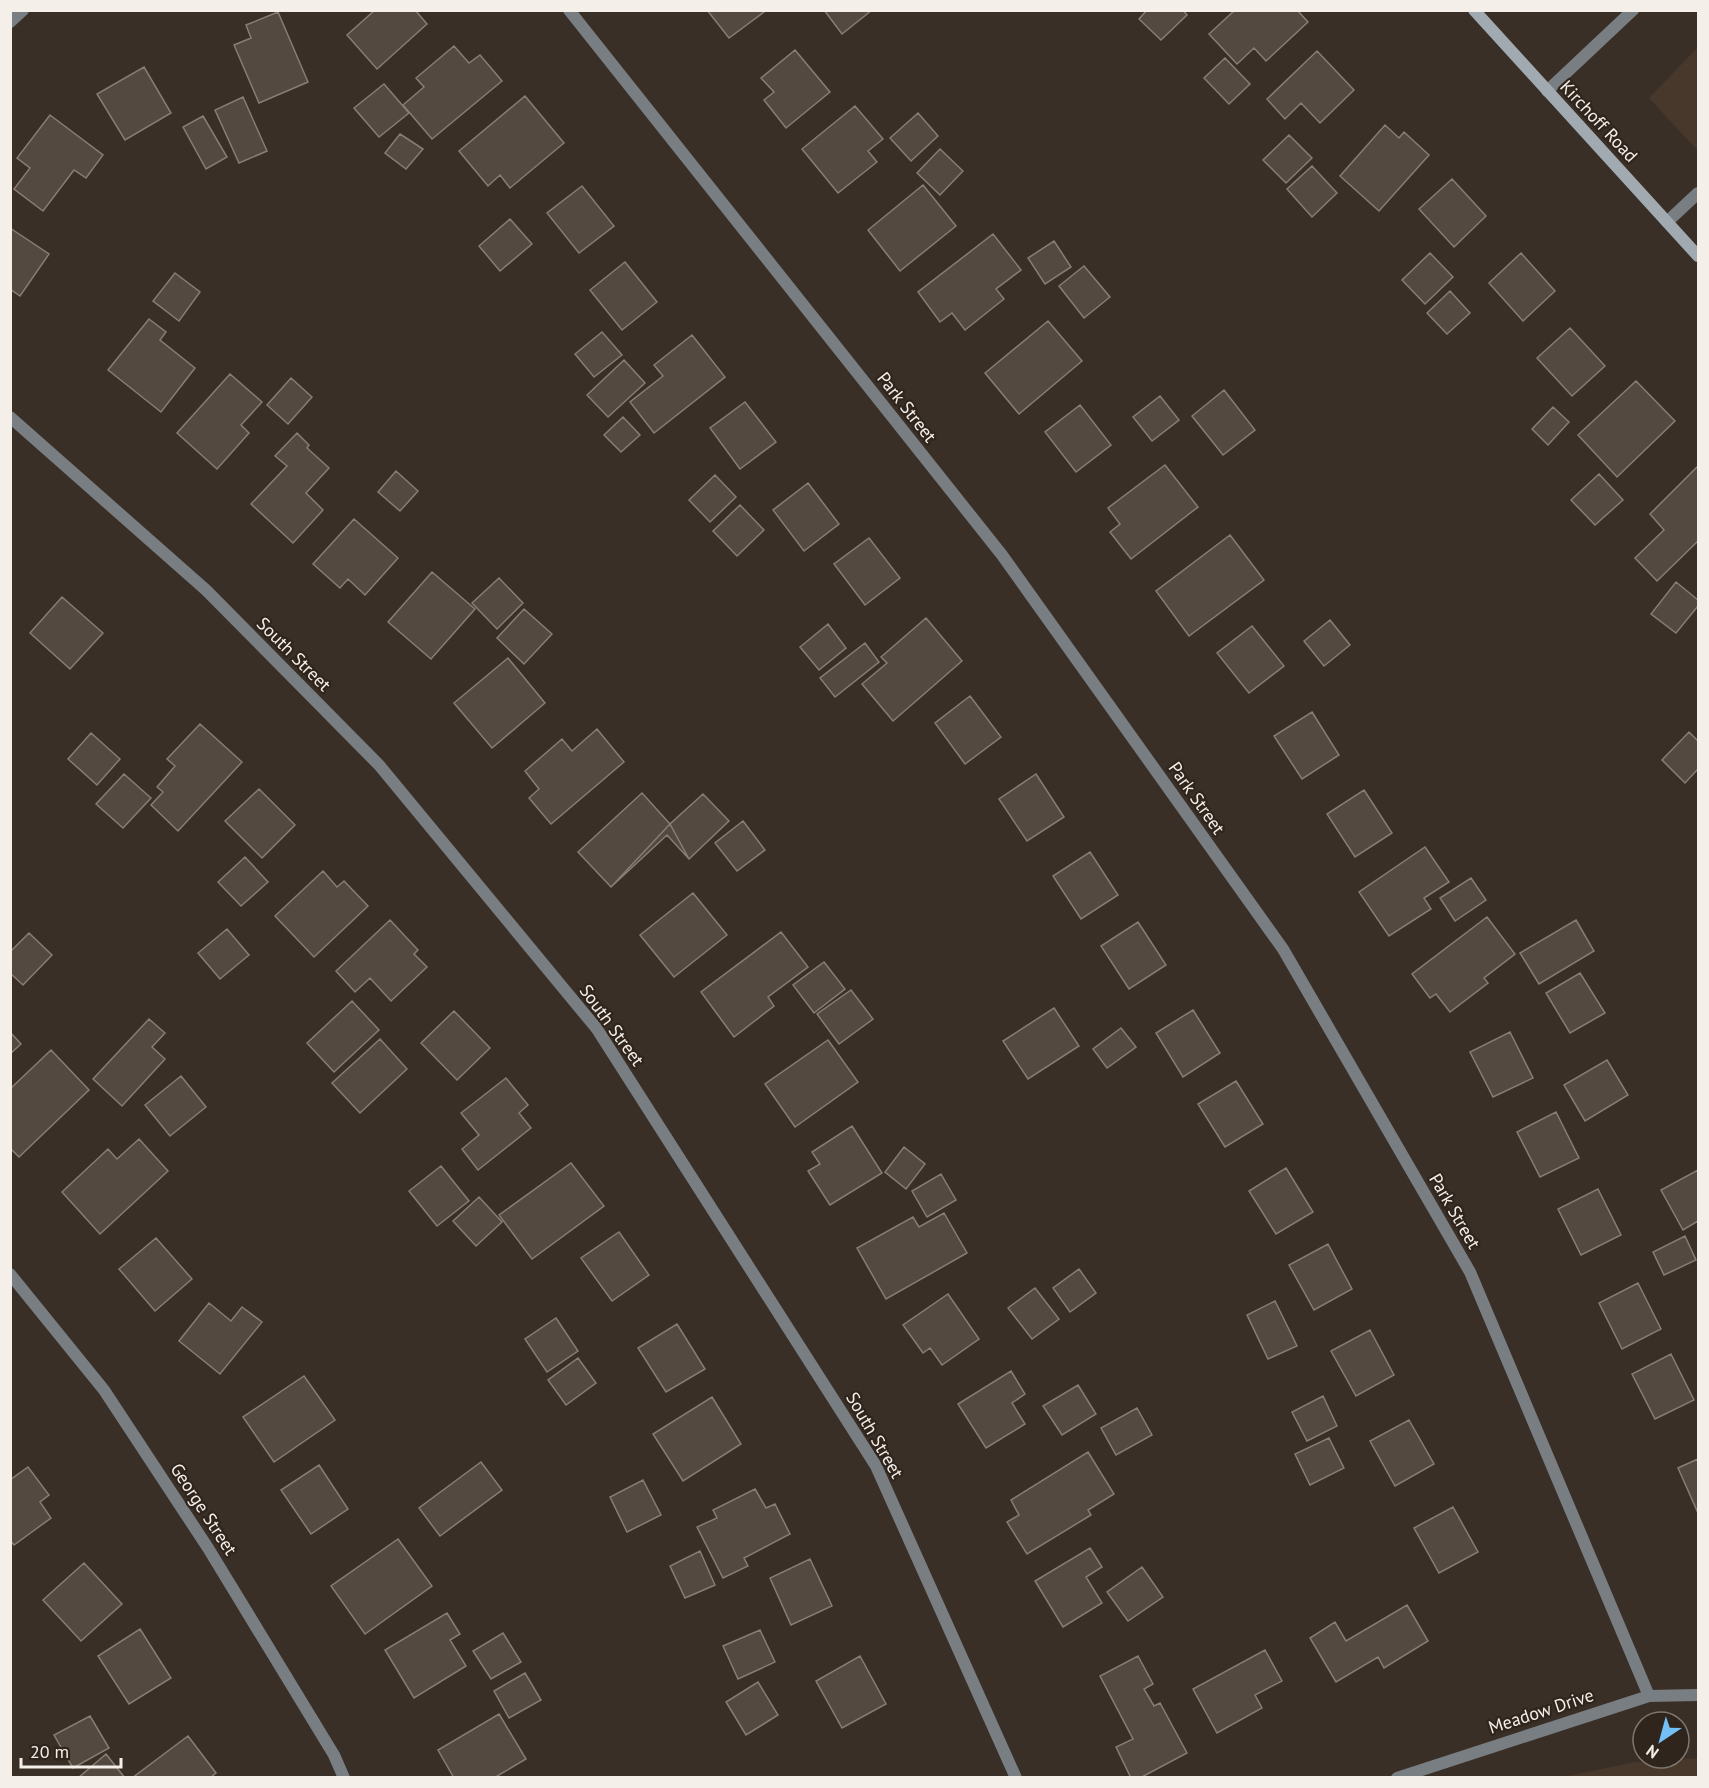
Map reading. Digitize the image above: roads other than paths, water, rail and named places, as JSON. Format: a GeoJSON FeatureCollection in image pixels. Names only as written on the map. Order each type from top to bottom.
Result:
{"type":"FeatureCollection","features":[{"type":"Feature","properties":{"kind":"main road","name":"Kirchoff Road"},"geometry":{"type":"LineString","coordinates":[[1474,10],[1698,256]]}},
{"type":"Feature","properties":{"kind":"street"},"geometry":{"type":"LineString","coordinates":[[10,22],[23,10]]}},
{"type":"Feature","properties":{"kind":"street","name":"Park Street"},"geometry":{"type":"LineString","coordinates":[[569,10],[1002,555],[1282,949],[1470,1272],[1648,1696]]}},
{"type":"Feature","properties":{"kind":"street"},"geometry":{"type":"LineString","coordinates":[[1547,91],[1633,10]]}},
{"type":"Feature","properties":{"kind":"street"},"geometry":{"type":"LineString","coordinates":[[1667,222],[1698,193]]}},
{"type":"Feature","properties":{"kind":"street","name":"South Street"},"geometry":{"type":"LineString","coordinates":[[10,417],[206,590],[379,765],[597,1029],[876,1466],[1016,1778]]}},
{"type":"Feature","properties":{"kind":"street","name":"George Street"},"geometry":{"type":"LineString","coordinates":[[10,1274],[111,1399],[208,1548],[334,1755],[344,1778]]}},
{"type":"Feature","properties":{"kind":"street","name":"Meadow Drive"},"geometry":{"type":"LineString","coordinates":[[1397,1778],[1648,1696],[1698,1695]]}}]}
